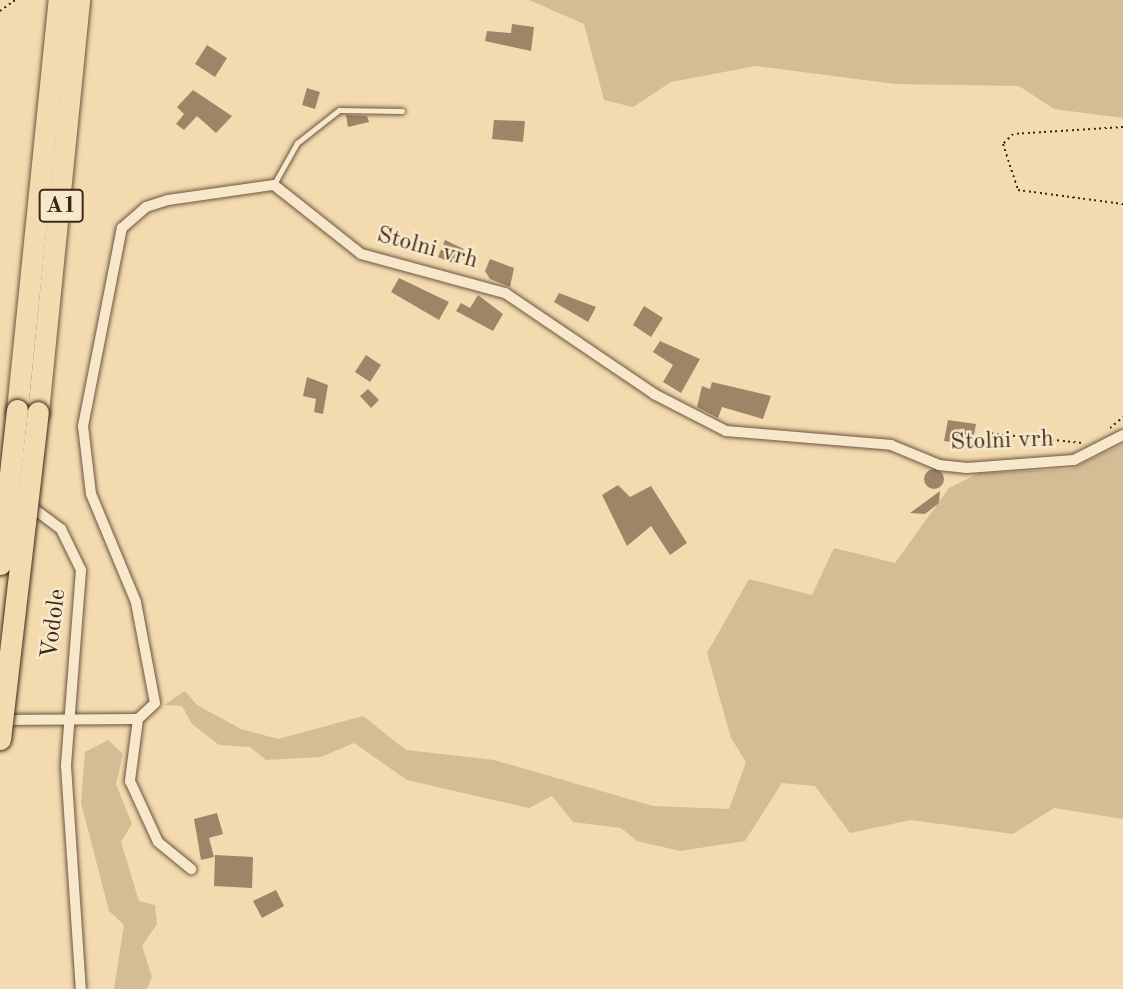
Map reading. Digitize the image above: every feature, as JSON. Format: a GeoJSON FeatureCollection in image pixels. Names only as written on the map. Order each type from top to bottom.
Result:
{"type":"FeatureCollection","features":[{"type":"Feature","properties":{"kind":"highway","name":"A1"},"geometry":{"type":"LineString","coordinates":[[0,739],[59,0]]}},
{"type":"Feature","properties":{"kind":"highway","name":"A1"},"geometry":{"type":"LineString","coordinates":[[0,564],[27,411],[79,0]]}},
{"type":"Feature","properties":{"kind":"street","name":"Stolni vrh"},"geometry":{"type":"LineString","coordinates":[[274,185],[361,254],[505,293],[696,421],[726,431],[866,441],[967,468],[1074,460],[1123,435]]}},
{"type":"Feature","properties":{"kind":"street"},"geometry":{"type":"LineString","coordinates":[[0,720],[138,719],[155,703],[150,653],[91,494],[83,438],[116,244],[122,228],[146,207],[274,185]]}},
{"type":"Feature","properties":{"kind":"street","name":"Vodole"},"geometry":{"type":"LineString","coordinates":[[0,486],[61,529],[81,570],[67,720],[82,989]]}},
{"type":"Feature","properties":{"kind":"street"},"geometry":{"type":"LineString","coordinates":[[138,719],[134,792],[158,842],[191,869]]}},
{"type":"Feature","properties":{"kind":"lane"},"geometry":{"type":"LineString","coordinates":[[274,185],[297,144],[339,110],[402,111]]}},
{"type":"Feature","properties":{"kind":"path"},"geometry":{"type":"LineString","coordinates":[[0,10],[15,0]]}},
{"type":"Feature","properties":{"kind":"path"},"geometry":{"type":"LineString","coordinates":[[1123,127],[1013,134],[1003,144],[1018,190],[1123,204]]}},
{"type":"Feature","properties":{"kind":"path"},"geometry":{"type":"LineString","coordinates":[[986,433],[1086,443]]}},
{"type":"Feature","properties":{"kind":"shaded area"},"geometry":{"type":"Polygon","coordinates":[[[529,0],[1123,0],[1123,118],[1054,109],[1019,86],[895,84],[756,66],[671,82],[633,107],[604,100],[584,24],[529,0]]]}},
{"type":"Feature","properties":{"kind":"shaded area"},"geometry":{"type":"Polygon","coordinates":[[[1123,444],[1123,819],[1054,808],[1013,834],[911,820],[850,833],[815,786],[782,783],[745,841],[680,851],[637,841],[621,828],[573,822],[552,796],[529,808],[407,780],[354,743],[321,757],[266,760],[250,747],[219,745],[192,724],[182,706],[164,705],[185,691],[197,705],[241,729],[278,739],[363,716],[406,750],[494,760],[653,806],[729,809],[746,762],[731,738],[707,653],[749,579],[812,595],[834,548],[895,563],[949,488],[979,473],[1071,469],[1123,444]]]}},
{"type":"Feature","properties":{"kind":"shaded area"},"geometry":{"type":"Polygon","coordinates":[[[108,740],[123,754],[116,784],[132,824],[121,842],[139,901],[155,905],[157,924],[142,946],[152,977],[147,989],[114,989],[124,925],[109,911],[81,803],[85,752],[108,740]]]}},
{"type":"Feature","properties":{"kind":"building"},"geometry":{"type":"Polygon","coordinates":[[[512,24],[534,27],[531,51],[485,41],[487,31],[511,33],[512,24]]]}},
{"type":"Feature","properties":{"kind":"building"},"geometry":{"type":"Polygon","coordinates":[[[207,45],[227,58],[215,77],[195,64],[207,45]]]}},
{"type":"Feature","properties":{"kind":"building"},"geometry":{"type":"Polygon","coordinates":[[[307,88],[320,92],[315,109],[302,105],[307,88]]]}},
{"type":"Feature","properties":{"kind":"building"},"geometry":{"type":"Polygon","coordinates":[[[193,90],[232,116],[216,133],[197,116],[184,130],[176,124],[184,114],[177,107],[193,90]]]}},
{"type":"Feature","properties":{"kind":"building"},"geometry":{"type":"Polygon","coordinates":[[[346,115],[367,116],[369,122],[348,127],[346,115]]]}},
{"type":"Feature","properties":{"kind":"building"},"geometry":{"type":"Polygon","coordinates":[[[494,120],[525,121],[523,142],[492,139],[494,120]]]}},
{"type":"Feature","properties":{"kind":"building"},"geometry":{"type":"Polygon","coordinates":[[[445,240],[464,249],[457,265],[438,257],[445,240]]]}},
{"type":"Feature","properties":{"kind":"building"},"geometry":{"type":"Polygon","coordinates":[[[490,259],[514,268],[510,287],[490,279],[485,271],[490,259]]]}},
{"type":"Feature","properties":{"kind":"building"},"geometry":{"type":"Polygon","coordinates":[[[399,278],[449,302],[439,320],[391,292],[399,278]]]}},
{"type":"Feature","properties":{"kind":"building"},"geometry":{"type":"Polygon","coordinates":[[[559,293],[596,307],[588,322],[554,302],[559,293]]]}},
{"type":"Feature","properties":{"kind":"building"},"geometry":{"type":"Polygon","coordinates":[[[478,295],[503,314],[493,331],[456,311],[461,303],[470,308],[478,295]]]}},
{"type":"Feature","properties":{"kind":"building"},"geometry":{"type":"Polygon","coordinates":[[[644,306],[663,318],[651,337],[633,325],[644,306]]]}},
{"type":"Feature","properties":{"kind":"building"},"geometry":{"type":"Polygon","coordinates":[[[660,341],[700,359],[681,393],[663,382],[673,365],[653,352],[660,341]]]}},
{"type":"Feature","properties":{"kind":"building"},"geometry":{"type":"Polygon","coordinates":[[[366,355],[381,365],[370,382],[355,372],[366,355]]]}},
{"type":"Feature","properties":{"kind":"building"},"geometry":{"type":"Polygon","coordinates":[[[307,377],[328,385],[323,414],[314,412],[316,399],[303,396],[307,377]]]}},
{"type":"Feature","properties":{"kind":"building"},"geometry":{"type":"Polygon","coordinates":[[[712,382],[771,396],[763,419],[722,407],[718,418],[697,407],[702,386],[710,389],[712,382]]]}},
{"type":"Feature","properties":{"kind":"building"},"geometry":{"type":"Polygon","coordinates":[[[368,389],[379,400],[371,408],[360,396],[368,389]]]}},
{"type":"Feature","properties":{"kind":"building"},"geometry":{"type":"Polygon","coordinates":[[[948,420],[976,424],[972,445],[944,441],[948,420]]]}},
{"type":"Feature","properties":{"kind":"building"},"geometry":{"type":"Polygon","coordinates":[[[934,469],[941,472],[944,479],[941,486],[934,489],[927,486],[924,479],[927,472],[934,469]]]}},
{"type":"Feature","properties":{"kind":"building"},"geometry":{"type":"Polygon","coordinates":[[[618,485],[630,497],[651,486],[687,543],[670,555],[651,526],[627,546],[602,495],[618,485]]]}},
{"type":"Feature","properties":{"kind":"building"},"geometry":{"type":"Polygon","coordinates":[[[940,491],[939,503],[925,514],[910,513],[940,491]]]}},
{"type":"Feature","properties":{"kind":"building"},"geometry":{"type":"Polygon","coordinates":[[[217,813],[223,834],[209,838],[214,857],[201,860],[194,819],[217,813]]]}},
{"type":"Feature","properties":{"kind":"building"},"geometry":{"type":"Polygon","coordinates":[[[215,855],[253,857],[252,888],[214,886],[215,855]]]}},
{"type":"Feature","properties":{"kind":"building"},"geometry":{"type":"Polygon","coordinates":[[[276,890],[284,906],[262,918],[253,901],[276,890]]]}}]}
